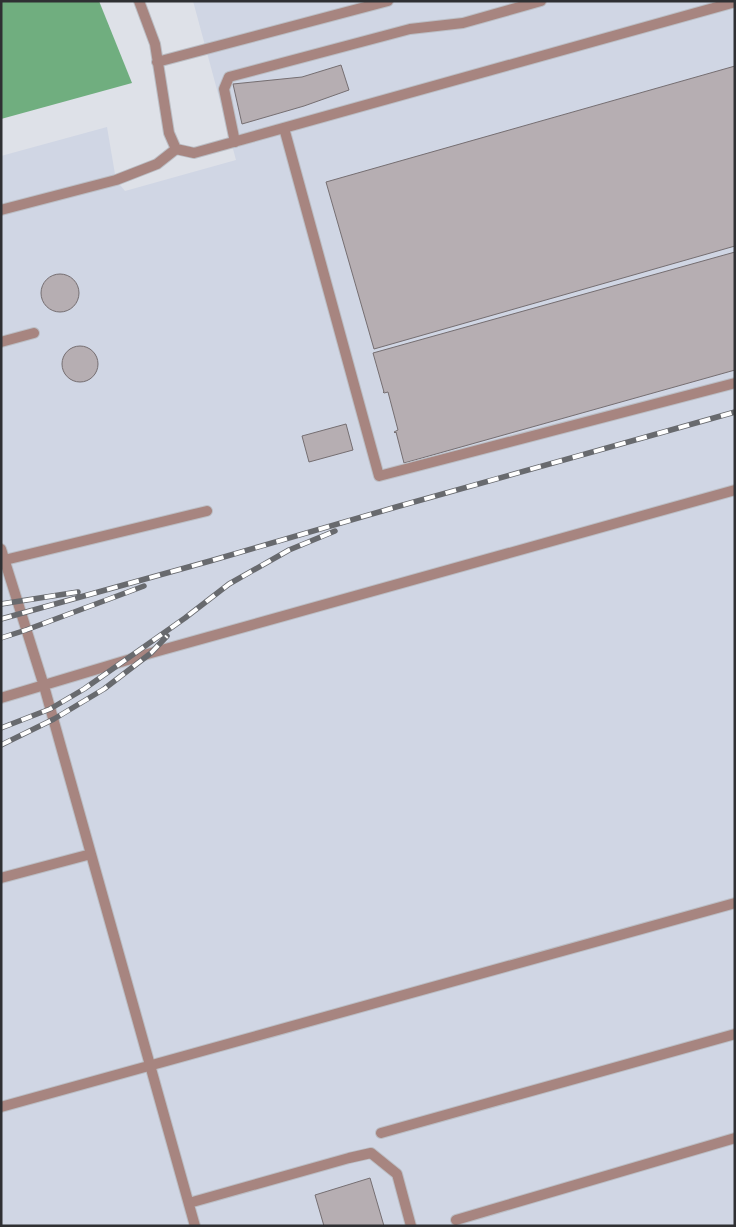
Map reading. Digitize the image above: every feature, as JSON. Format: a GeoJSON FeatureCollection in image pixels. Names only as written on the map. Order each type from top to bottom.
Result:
{"type":"FeatureCollection","features":[{"type":"Feature","properties":{"kind":"lane"},"geometry":{"type":"LineString","coordinates":[[139,1],[155,44],[169,133],[176,149]]}},
{"type":"Feature","properties":{"kind":"lane"},"geometry":{"type":"LineString","coordinates":[[158,62],[388,1]]}},
{"type":"Feature","properties":{"kind":"lane"},"geometry":{"type":"LineString","coordinates":[[235,142],[224,89],[229,78],[410,29],[463,23],[541,1]]}},
{"type":"Feature","properties":{"kind":"lane"},"geometry":{"type":"LineString","coordinates":[[176,149],[194,153],[735,2]]}},
{"type":"Feature","properties":{"kind":"lane"},"geometry":{"type":"LineString","coordinates":[[284,128],[379,476],[735,383]]}},
{"type":"Feature","properties":{"kind":"lane"},"geometry":{"type":"LineString","coordinates":[[1,210],[116,180],[157,164],[176,149]]}},
{"type":"Feature","properties":{"kind":"lane"},"geometry":{"type":"LineString","coordinates":[[1,342],[34,333]]}},
{"type":"Feature","properties":{"kind":"lane"},"geometry":{"type":"LineString","coordinates":[[1,698],[151,653],[735,490]]}},
{"type":"Feature","properties":{"kind":"lane"},"geometry":{"type":"LineString","coordinates":[[3,560],[207,511]]}},
{"type":"Feature","properties":{"kind":"lane"},"geometry":{"type":"LineString","coordinates":[[1,549],[44,686],[195,1226]]}},
{"type":"Feature","properties":{"kind":"lane"},"geometry":{"type":"LineString","coordinates":[[1,878],[91,854]]}},
{"type":"Feature","properties":{"kind":"lane"},"geometry":{"type":"LineString","coordinates":[[1,1107],[735,903]]}},
{"type":"Feature","properties":{"kind":"lane"},"geometry":{"type":"LineString","coordinates":[[381,1133],[735,1034]]}},
{"type":"Feature","properties":{"kind":"lane"},"geometry":{"type":"LineString","coordinates":[[456,1220],[735,1138]]}},
{"type":"Feature","properties":{"kind":"lane"},"geometry":{"type":"LineString","coordinates":[[189,1204],[371,1153],[397,1174],[411,1226]]}},
{"type":"Feature","properties":{"kind":"shaded area"},"geometry":{"type":"Polygon","coordinates":[[[193,1],[735,1],[735,1226],[1,1226],[1,156],[107,127],[116,180],[125,191],[236,160],[193,1]]]}},
{"type":"Feature","properties":{"kind":"green space"},"geometry":{"type":"Polygon","coordinates":[[[1,1],[99,1],[132,83],[1,119],[1,1]]]}},
{"type":"Feature","properties":{"kind":"building"},"geometry":{"type":"Polygon","coordinates":[[[341,65],[349,90],[304,106],[242,124],[233,84],[302,77],[341,65]]]}},
{"type":"Feature","properties":{"kind":"building"},"geometry":{"type":"Polygon","coordinates":[[[735,66],[735,246],[374,349],[326,182],[735,66]]]}},
{"type":"Feature","properties":{"kind":"building"},"geometry":{"type":"Polygon","coordinates":[[[735,252],[735,370],[404,463],[396,432],[394,432],[398,430],[388,392],[383,392],[373,353],[735,252]]]}},
{"type":"Feature","properties":{"kind":"building"},"geometry":{"type":"Polygon","coordinates":[[[60,274],[73,280],[79,293],[73,306],[60,312],[47,306],[41,293],[47,280],[60,274]]]}},
{"type":"Feature","properties":{"kind":"building"},"geometry":{"type":"Polygon","coordinates":[[[80,346],[87,347],[93,351],[97,357],[97,371],[93,377],[87,381],[80,382],[73,381],[67,377],[63,371],[62,364],[63,357],[67,351],[73,347],[80,346]]]}},
{"type":"Feature","properties":{"kind":"building"},"geometry":{"type":"Polygon","coordinates":[[[346,424],[353,450],[309,462],[302,436],[346,424]]]}},
{"type":"Feature","properties":{"kind":"building"},"geometry":{"type":"Polygon","coordinates":[[[370,1178],[384,1226],[324,1226],[315,1195],[370,1178]]]}},
{"type":"Feature","properties":{"kind":"railway"},"geometry":{"type":"LineString","coordinates":[[1,619],[735,412]]}},
{"type":"Feature","properties":{"kind":"railway"},"geometry":{"type":"LineString","coordinates":[[1,728],[50,709],[84,689],[185,618],[229,584],[289,550],[335,531]]}},
{"type":"Feature","properties":{"kind":"railway"},"geometry":{"type":"LineString","coordinates":[[1,638],[144,586]]}},
{"type":"Feature","properties":{"kind":"railway"},"geometry":{"type":"LineString","coordinates":[[1,604],[78,592]]}},
{"type":"Feature","properties":{"kind":"railway"},"geometry":{"type":"LineString","coordinates":[[1,745],[54,719],[104,689],[151,653],[167,636]]}}]}
